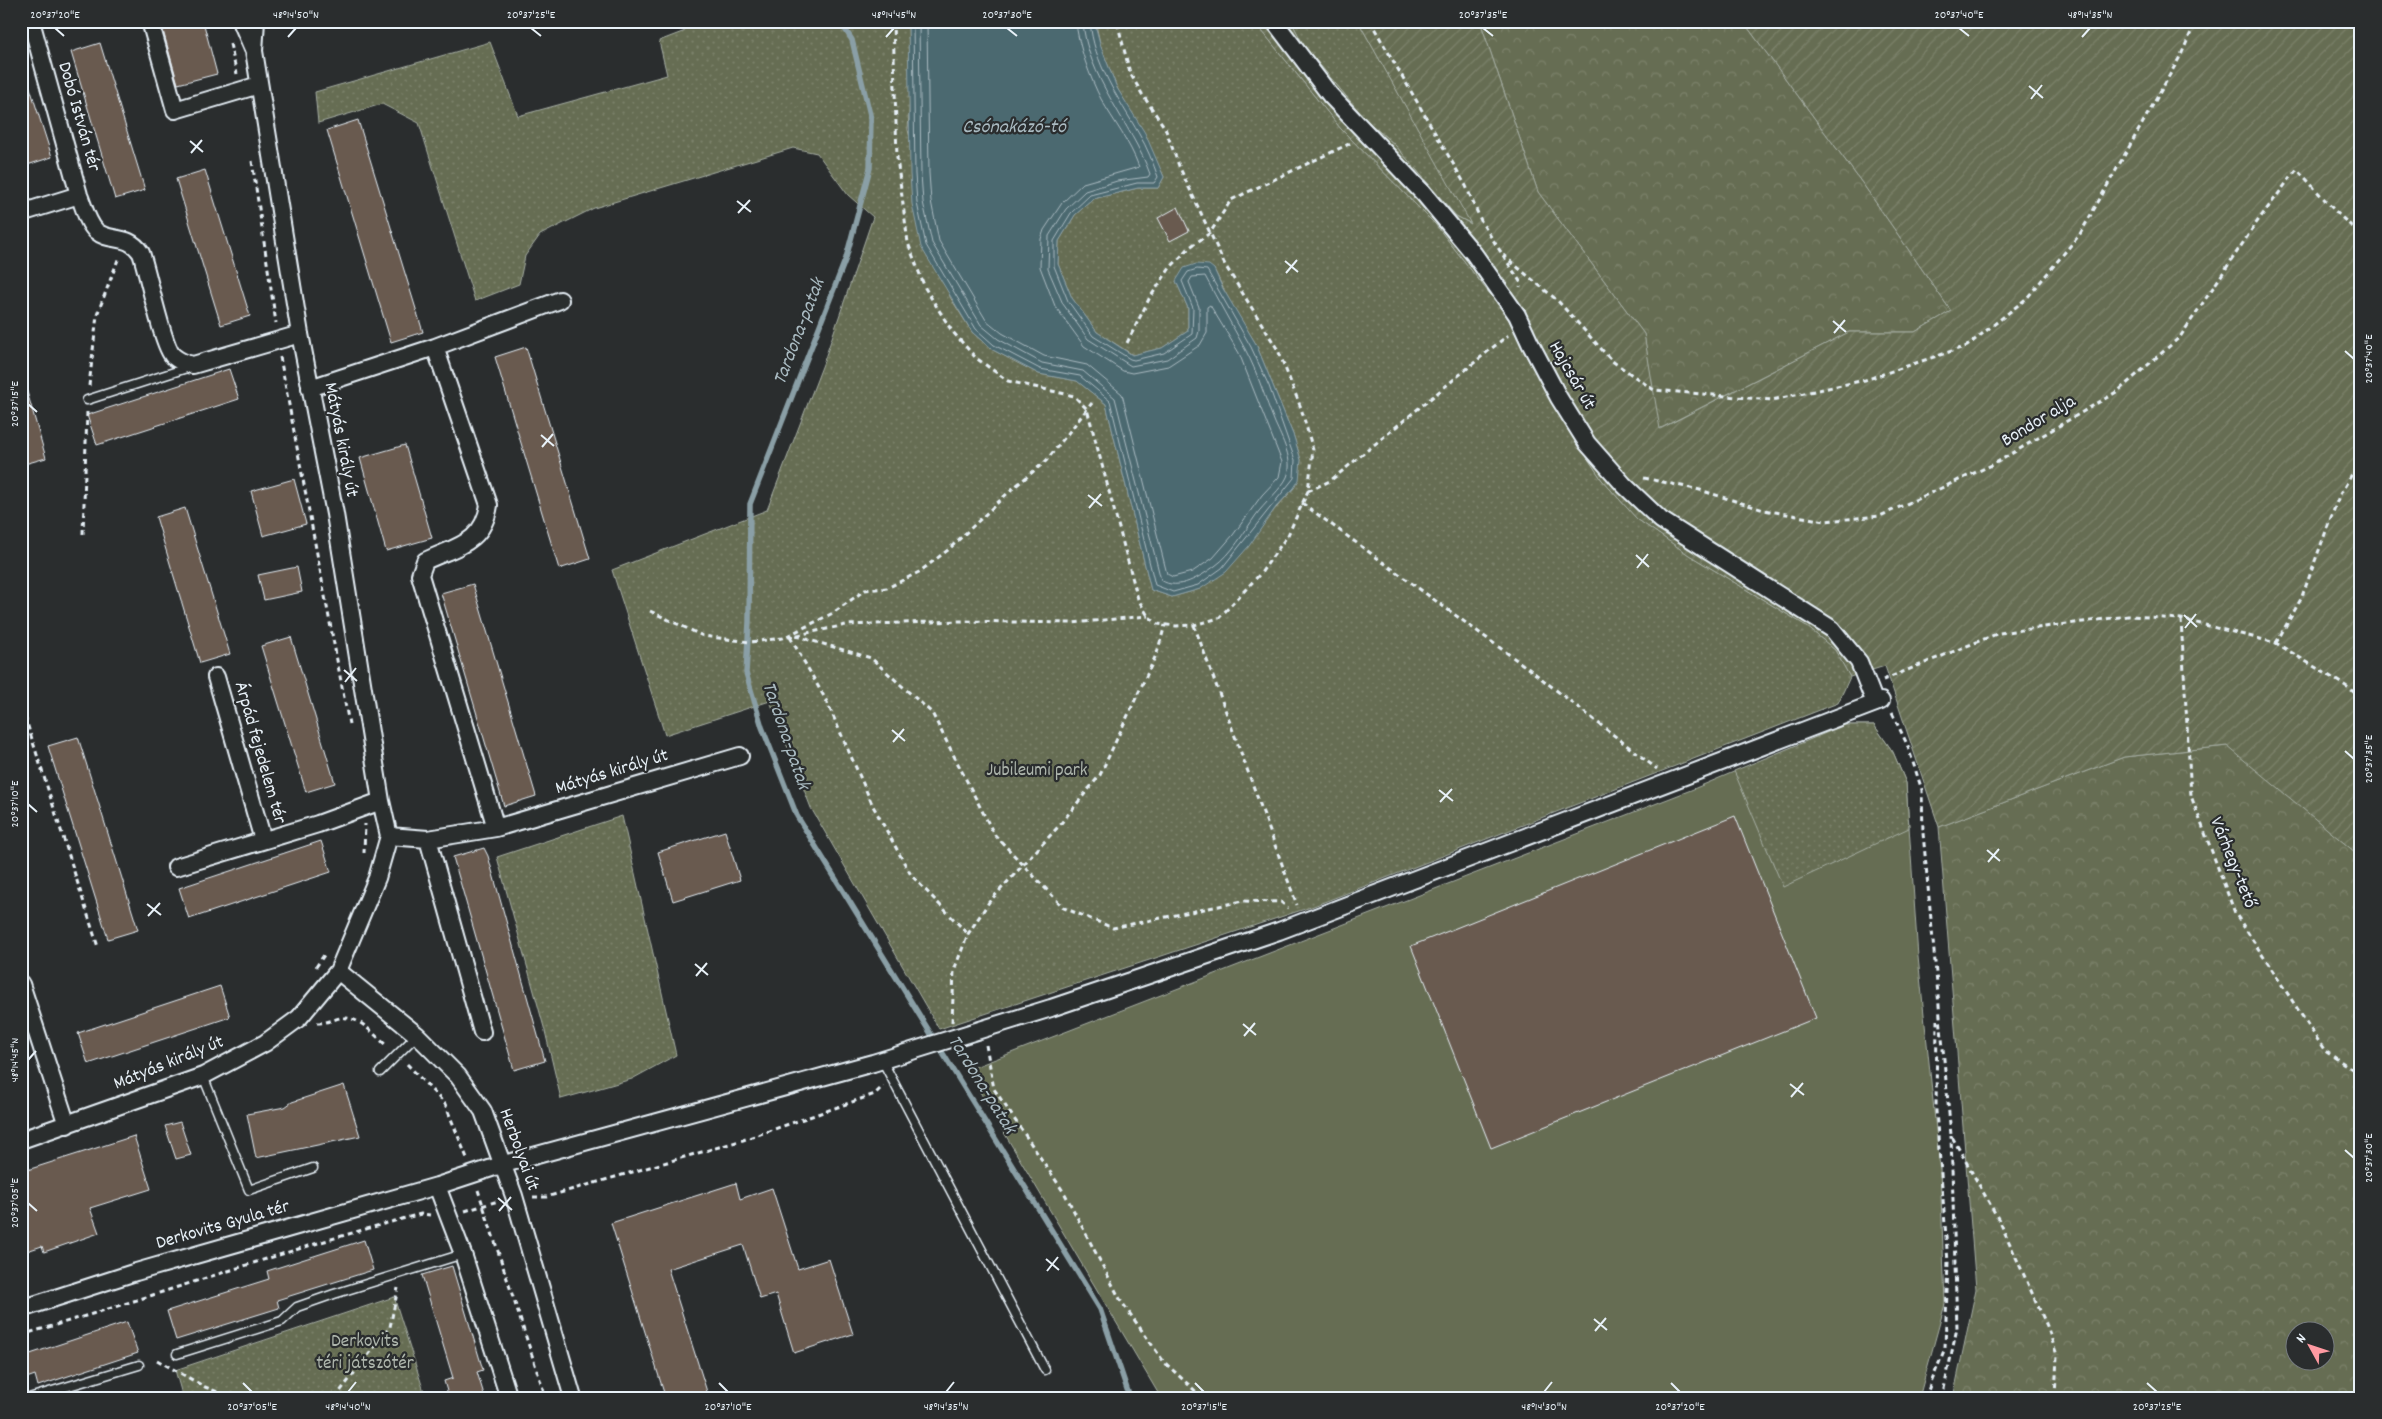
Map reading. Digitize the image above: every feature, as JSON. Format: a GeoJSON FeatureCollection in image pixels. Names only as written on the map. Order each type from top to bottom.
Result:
{"type":"FeatureCollection","features":[{"type":"Feature","properties":{"kind":"street","name":"Dobó István tér"},"geometry":{"type":"LineString","coordinates":[[31,21],[79,195],[89,221],[96,231],[136,245],[144,261],[162,328],[172,354],[184,363],[194,365]]}},
{"type":"Feature","properties":{"kind":"street"},"geometry":{"type":"LineString","coordinates":[[150,21],[176,110],[259,85]]}},
{"type":"Feature","properties":{"kind":"street"},"geometry":{"type":"LineString","coordinates":[[241,21],[254,51]]}},
{"type":"Feature","properties":{"kind":"street"},"geometry":{"type":"LineString","coordinates":[[254,51],[256,21]]}},
{"type":"Feature","properties":{"kind":"street","name":"Hajcsár út"},"geometry":{"type":"LineString","coordinates":[[1274,21],[1330,95],[1367,136],[1390,157],[1474,254],[1519,319],[1559,398],[1587,443],[1624,485],[1661,520],[1832,629],[1858,662],[1878,702]]}},
{"type":"Feature","properties":{"kind":"street","name":"Mátyás király út"},"geometry":{"type":"LineString","coordinates":[[21,1140],[202,1076],[265,1043],[298,1019],[338,971],[377,878],[389,836],[381,801],[334,514],[300,334],[254,51]]}},
{"type":"Feature","properties":{"kind":"street","name":"Dobó István tér"},"geometry":{"type":"LineString","coordinates":[[21,214],[79,195]]}},
{"type":"Feature","properties":{"kind":"street"},"geometry":{"type":"LineString","coordinates":[[310,388],[435,346],[560,300]]}},
{"type":"Feature","properties":{"kind":"street"},"geometry":{"type":"LineString","coordinates":[[194,365],[300,334]]}},
{"type":"Feature","properties":{"kind":"street"},"geometry":{"type":"LineString","coordinates":[[435,346],[489,505],[487,520],[476,537],[425,561],[420,576],[496,828]]}},
{"type":"Feature","properties":{"kind":"street","name":"Árpád fejedelem tér"},"geometry":{"type":"LineString","coordinates":[[216,677],[263,840]]}},
{"type":"Feature","properties":{"kind":"street","name":"Derkovits Gyula tér"},"geometry":{"type":"LineString","coordinates":[[21,1309],[136,1272],[437,1186],[504,1164],[882,1060],[983,1030],[1303,922],[1878,702]]}},
{"type":"Feature","properties":{"kind":"street","name":"Mátyás király út"},"geometry":{"type":"LineString","coordinates":[[389,836],[428,839],[496,828],[740,756]]}},
{"type":"Feature","properties":{"kind":"street","name":"Árpád fejedelem tér"},"geometry":{"type":"LineString","coordinates":[[176,867],[318,824],[381,801]]}},
{"type":"Feature","properties":{"kind":"street"},"geometry":{"type":"LineString","coordinates":[[428,839],[482,1032]]}},
{"type":"Feature","properties":{"kind":"street","name":"Herbolyai út"},"geometry":{"type":"LineString","coordinates":[[338,971],[417,1035],[471,1091],[483,1111],[504,1164],[573,1398]]}},
{"type":"Feature","properties":{"kind":"street"},"geometry":{"type":"LineString","coordinates":[[21,984],[67,1124]]}},
{"type":"Feature","properties":{"kind":"street"},"geometry":{"type":"LineString","coordinates":[[437,1186],[463,1254],[509,1398]]}},
{"type":"Feature","properties":{"kind":"lane"},"geometry":{"type":"LineString","coordinates":[[87,400],[194,365]]}},
{"type":"Feature","properties":{"kind":"lane"},"geometry":{"type":"LineString","coordinates":[[380,1072],[417,1035]]}},
{"type":"Feature","properties":{"kind":"lane"},"geometry":{"type":"LineString","coordinates":[[882,1060],[1045,1370]]}},
{"type":"Feature","properties":{"kind":"lane"},"geometry":{"type":"LineString","coordinates":[[202,1076],[248,1190],[313,1168]]}},
{"type":"Feature","properties":{"kind":"lane"},"geometry":{"type":"LineString","coordinates":[[177,1354],[282,1321],[297,1307],[463,1254]]}},
{"type":"Feature","properties":{"kind":"lane"},"geometry":{"type":"LineString","coordinates":[[29,1398],[139,1365]]}},
{"type":"Feature","properties":{"kind":"path"},"geometry":{"type":"LineString","coordinates":[[893,21],[897,158],[908,243],[925,288],[952,332],[976,358],[1008,381],[1074,396],[1087,409],[1138,599],[1148,616],[1158,624],[1194,625],[1219,618],[1261,573],[1288,535],[1308,491],[1313,450],[1301,408],[1278,350],[1225,265],[1179,166],[1166,128],[1142,94],[1130,72],[1117,21]]}},
{"type":"Feature","properties":{"kind":"path"},"geometry":{"type":"LineString","coordinates":[[1308,491],[1330,481],[1519,319],[1521,283],[1482,223],[1466,186],[1370,21]]}},
{"type":"Feature","properties":{"kind":"path"},"geometry":{"type":"LineString","coordinates":[[1503,255],[1558,301],[1612,361],[1654,390],[1772,400],[1865,380],[1967,346],[2027,298],[2080,234],[2181,55],[2196,21]]}},
{"type":"Feature","properties":{"kind":"path"},"geometry":{"type":"LineString","coordinates":[[1126,343],[1149,299],[1170,268],[1190,247],[1210,233],[1231,200],[1367,136]]}},
{"type":"Feature","properties":{"kind":"path","name":"Bondor alja"},"geometry":{"type":"LineString","coordinates":[[1638,476],[1700,490],[1764,510],[1825,521],[1880,516],[1994,464],[2118,391],[2180,336],[2257,222],[2297,169],[2335,211],[2361,235]]}},
{"type":"Feature","properties":{"kind":"path"},"geometry":{"type":"LineString","coordinates":[[784,638],[833,613],[865,590],[887,588],[919,572],[948,550],[1012,489],[1046,461],[1092,403]]}},
{"type":"Feature","properties":{"kind":"path"},"geometry":{"type":"LineString","coordinates":[[2276,643],[2301,599],[2339,496],[2361,459]]}},
{"type":"Feature","properties":{"kind":"path"},"geometry":{"type":"LineString","coordinates":[[1302,503],[1533,672],[1671,780]]}},
{"type":"Feature","properties":{"kind":"path"},"geometry":{"type":"LineString","coordinates":[[650,611],[703,636],[750,642],[796,636],[846,625],[960,621],[1072,623],[1148,616]]}},
{"type":"Feature","properties":{"kind":"path"},"geometry":{"type":"LineString","coordinates":[[1869,686],[1999,634],[2128,616],[2181,619],[2276,643],[2349,688],[2361,698]]}},
{"type":"Feature","properties":{"kind":"path","name":"Várhegy-tető"},"geometry":{"type":"LineString","coordinates":[[2181,619],[2191,796],[2234,913],[2325,1051],[2361,1075]]}},
{"type":"Feature","properties":{"kind":"path"},"geometry":{"type":"LineString","coordinates":[[941,1042],[954,970],[968,934],[989,902],[1058,827],[1100,775],[1157,654],[1165,625]]}},
{"type":"Feature","properties":{"kind":"path"},"geometry":{"type":"LineString","coordinates":[[1194,625],[1303,922]]}},
{"type":"Feature","properties":{"kind":"path"},"geometry":{"type":"LineString","coordinates":[[796,636],[871,658],[932,713],[994,834],[1064,908],[1113,928],[1243,901],[1281,902],[1303,922]]}},
{"type":"Feature","properties":{"kind":"path"},"geometry":{"type":"LineString","coordinates":[[790,637],[826,700],[873,806],[911,875],[968,934]]}},
{"type":"Feature","properties":{"kind":"path"},"geometry":{"type":"LineString","coordinates":[[1878,702],[1891,712],[1907,744],[1922,790],[1923,833],[1951,1135],[1957,1328],[1942,1398]]}},
{"type":"Feature","properties":{"kind":"path"},"geometry":{"type":"LineString","coordinates":[[25,717],[98,947]]}},
{"type":"Feature","properties":{"kind":"path"},"geometry":{"type":"LineString","coordinates":[[1925,1398],[1945,1348],[1948,1262],[1936,1111],[1938,1006]]}},
{"type":"Feature","properties":{"kind":"path"},"geometry":{"type":"LineString","coordinates":[[983,1030],[994,1089],[1065,1194],[1121,1302],[1164,1362],[1203,1398]]}},
{"type":"Feature","properties":{"kind":"path"},"geometry":{"type":"LineString","coordinates":[[1951,1135],[2000,1222],[2048,1326],[2057,1355],[2055,1398]]}},
{"type":"Feature","properties":{"kind":"path"},"geometry":{"type":"LineString","coordinates":[[336,1398],[390,1327],[402,1273]]}},
{"type":"Feature","properties":{"kind":"path"},"geometry":{"type":"LineString","coordinates":[[156,1360],[205,1387],[233,1398]]}},
{"type":"Feature","properties":{"kind":"green space","name":"Jubileumi park"},"geometry":{"type":"Polygon","coordinates":[[[682,21],[908,21],[910,96],[908,130],[950,297],[972,332],[991,349],[1039,374],[1077,381],[1106,404],[1151,590],[1172,597],[1200,589],[1246,549],[1268,517],[1294,488],[1301,460],[1294,437],[1256,344],[1229,300],[1214,269],[1176,281],[1188,308],[1188,331],[1162,348],[1133,355],[1097,332],[1072,298],[1058,264],[1059,241],[1075,215],[1093,199],[1138,188],[1158,188],[1164,177],[1141,128],[1117,88],[1101,47],[1095,21],[1254,21],[1341,129],[1436,225],[1507,316],[1531,365],[1565,424],[1602,480],[1637,519],[1689,555],[1805,625],[1835,650],[1850,677],[1838,703],[1311,907],[939,1029],[811,808],[770,701],[665,735],[612,570],[767,510],[823,364],[873,217],[848,195],[817,153],[793,148],[594,208],[540,235],[525,256],[519,284],[475,301],[419,123],[382,104],[318,123],[315,92],[490,42],[518,116],[667,75],[659,41],[685,31],[682,21]]]}},
{"type":"Feature","properties":{"kind":"green space"},"geometry":{"type":"Polygon","coordinates":[[[1254,21],[1291,21],[1304,46],[1366,120],[1395,145],[1456,216],[1471,224],[1358,21],[1480,21],[1538,192],[1644,334],[1660,429],[1849,332],[1915,332],[1951,311],[1865,187],[1743,21],[2361,21],[2361,857],[2227,746],[2124,757],[1939,827],[1885,666],[1850,677],[1835,650],[1805,625],[1689,555],[1637,519],[1602,480],[1565,424],[1531,365],[1507,316],[1436,225],[1341,129],[1254,21]]]}},
{"type":"Feature","properties":{"kind":"green space"},"geometry":{"type":"Polygon","coordinates":[[[1291,21],[1358,21],[1472,224],[1456,216],[1395,145],[1366,120],[1304,46],[1291,21]]]}},
{"type":"Feature","properties":{"kind":"green space"},"geometry":{"type":"Polygon","coordinates":[[[1480,21],[1743,21],[1865,187],[1951,311],[1915,332],[1849,332],[1659,429],[1644,334],[1538,192],[1480,21]]]}},
{"type":"Feature","properties":{"kind":"green space"},"geometry":{"type":"Polygon","coordinates":[[[1845,725],[1874,725],[1893,752],[1906,783],[1918,957],[1940,1168],[1945,1304],[1919,1398],[1161,1398],[967,1070],[1691,790],[1845,725]]]}},
{"type":"Feature","properties":{"kind":"green space"},"geometry":{"type":"Polygon","coordinates":[[[1845,725],[1874,725],[1893,752],[1906,783],[1909,828],[1783,887],[1734,771],[1845,725]]]}},
{"type":"Feature","properties":{"kind":"green space"},"geometry":{"type":"Polygon","coordinates":[[[2228,746],[2361,857],[2361,1398],[1953,1398],[1976,1289],[1939,827],[2124,757],[2228,746]]]}},
{"type":"Feature","properties":{"kind":"green space"},"geometry":{"type":"Polygon","coordinates":[[[622,816],[676,1055],[632,1079],[561,1099],[545,1031],[497,857],[622,816]]]}},
{"type":"Feature","properties":{"kind":"green space","name":"Derkovits téri játszótér"},"geometry":{"type":"Polygon","coordinates":[[[394,1297],[426,1398],[183,1398],[175,1370],[394,1297]]]}},
{"type":"Feature","properties":{"kind":"water","name":"Csónakázó-tó"},"geometry":{"type":"Polygon","coordinates":[[[908,21],[1094,21],[1101,47],[1117,88],[1145,133],[1164,177],[1158,188],[1138,188],[1093,199],[1075,215],[1059,241],[1058,264],[1072,298],[1097,332],[1132,355],[1162,348],[1188,331],[1188,308],[1176,281],[1184,268],[1196,264],[1209,265],[1214,269],[1222,287],[1256,344],[1294,437],[1301,460],[1299,480],[1276,507],[1249,546],[1226,572],[1200,589],[1172,597],[1151,590],[1106,404],[1077,381],[1039,374],[991,349],[972,332],[921,247],[912,204],[910,174],[908,21]]]}},
{"type":"Feature","properties":{"kind":"building"},"geometry":{"type":"Polygon","coordinates":[[[182,21],[203,21],[217,74],[178,84],[162,27],[182,21]]]}},
{"type":"Feature","properties":{"kind":"building"},"geometry":{"type":"Polygon","coordinates":[[[100,43],[145,190],[115,199],[71,52],[100,43]]]}},
{"type":"Feature","properties":{"kind":"building"},"geometry":{"type":"Polygon","coordinates":[[[21,72],[25,72],[52,157],[21,167],[21,72]]]}},
{"type":"Feature","properties":{"kind":"building"},"geometry":{"type":"Polygon","coordinates":[[[358,120],[423,332],[391,342],[327,130],[358,120]]]}},
{"type":"Feature","properties":{"kind":"building"},"geometry":{"type":"Polygon","coordinates":[[[205,170],[250,316],[221,325],[176,179],[205,170]]]}},
{"type":"Feature","properties":{"kind":"building"},"geometry":{"type":"Polygon","coordinates":[[[1178,207],[1189,231],[1170,241],[1158,218],[1178,207]]]}},
{"type":"Feature","properties":{"kind":"building"},"geometry":{"type":"Polygon","coordinates":[[[526,347],[590,559],[559,569],[495,357],[526,347]]]}},
{"type":"Feature","properties":{"kind":"building"},"geometry":{"type":"Polygon","coordinates":[[[229,369],[239,399],[97,445],[87,415],[229,369]]]}},
{"type":"Feature","properties":{"kind":"building"},"geometry":{"type":"Polygon","coordinates":[[[26,388],[46,458],[21,465],[21,389],[26,388]]]}},
{"type":"Feature","properties":{"kind":"building"},"geometry":{"type":"Polygon","coordinates":[[[405,445],[432,538],[386,551],[360,458],[405,445]]]}},
{"type":"Feature","properties":{"kind":"building"},"geometry":{"type":"Polygon","coordinates":[[[294,479],[306,524],[263,536],[251,491],[294,479]]]}},
{"type":"Feature","properties":{"kind":"building"},"geometry":{"type":"Polygon","coordinates":[[[185,508],[230,654],[200,663],[156,517],[185,508]]]}},
{"type":"Feature","properties":{"kind":"building"},"geometry":{"type":"Polygon","coordinates":[[[297,567],[302,592],[264,600],[258,575],[297,567]]]}},
{"type":"Feature","properties":{"kind":"building"},"geometry":{"type":"Polygon","coordinates":[[[473,584],[536,796],[504,806],[441,593],[473,584]]]}},
{"type":"Feature","properties":{"kind":"building"},"geometry":{"type":"Polygon","coordinates":[[[291,637],[335,783],[306,792],[261,646],[291,637]]]}},
{"type":"Feature","properties":{"kind":"building"},"geometry":{"type":"Polygon","coordinates":[[[78,737],[138,930],[108,939],[48,746],[78,737]]]}},
{"type":"Feature","properties":{"kind":"building"},"geometry":{"type":"Polygon","coordinates":[[[1735,816],[1816,1018],[1491,1148],[1411,946],[1735,816]]]}},
{"type":"Feature","properties":{"kind":"building"},"geometry":{"type":"Polygon","coordinates":[[[725,831],[740,880],[673,901],[658,852],[725,831]]]}},
{"type":"Feature","properties":{"kind":"building"},"geometry":{"type":"Polygon","coordinates":[[[321,841],[331,872],[189,919],[179,888],[321,841]]]}},
{"type":"Feature","properties":{"kind":"building"},"geometry":{"type":"Polygon","coordinates":[[[484,848],[488,856],[545,1061],[514,1070],[453,857],[484,848]]]}},
{"type":"Feature","properties":{"kind":"building"},"geometry":{"type":"Polygon","coordinates":[[[220,986],[230,1017],[88,1064],[78,1033],[220,986]]]}},
{"type":"Feature","properties":{"kind":"building"},"geometry":{"type":"Polygon","coordinates":[[[344,1085],[360,1136],[256,1158],[247,1114],[285,1107],[292,1102],[344,1085]]]}},
{"type":"Feature","properties":{"kind":"building"},"geometry":{"type":"Polygon","coordinates":[[[180,1122],[191,1155],[176,1159],[165,1126],[180,1122]]]}},
{"type":"Feature","properties":{"kind":"building"},"geometry":{"type":"Polygon","coordinates":[[[134,1136],[151,1189],[90,1208],[99,1233],[44,1252],[42,1246],[21,1253],[21,1172],[134,1136]]]}},
{"type":"Feature","properties":{"kind":"building"},"geometry":{"type":"Polygon","coordinates":[[[736,1183],[740,1199],[772,1188],[798,1269],[829,1259],[853,1334],[794,1353],[776,1294],[760,1299],[743,1245],[668,1269],[709,1398],[679,1398],[677,1393],[665,1396],[611,1223],[736,1183]]]}},
{"type":"Feature","properties":{"kind":"building"},"geometry":{"type":"Polygon","coordinates":[[[364,1240],[373,1270],[277,1300],[279,1308],[176,1340],[167,1311],[269,1279],[267,1271],[364,1240]]]}},
{"type":"Feature","properties":{"kind":"building"},"geometry":{"type":"Polygon","coordinates":[[[452,1266],[483,1370],[477,1372],[485,1398],[449,1398],[444,1381],[453,1378],[422,1275],[452,1266]]]}},
{"type":"Feature","properties":{"kind":"building"},"geometry":{"type":"Polygon","coordinates":[[[127,1322],[138,1353],[38,1386],[35,1375],[21,1380],[21,1357],[127,1322]]]}},
{"type":"Feature","properties":{"kind":"waterway","name":"Tardona-patak"},"geometry":{"type":"LineString","coordinates":[[840,21],[852,40],[871,119],[870,168],[846,258],[750,504],[749,622],[746,673],[762,727],[797,816],[1100,1309],[1130,1398]]}}]}
